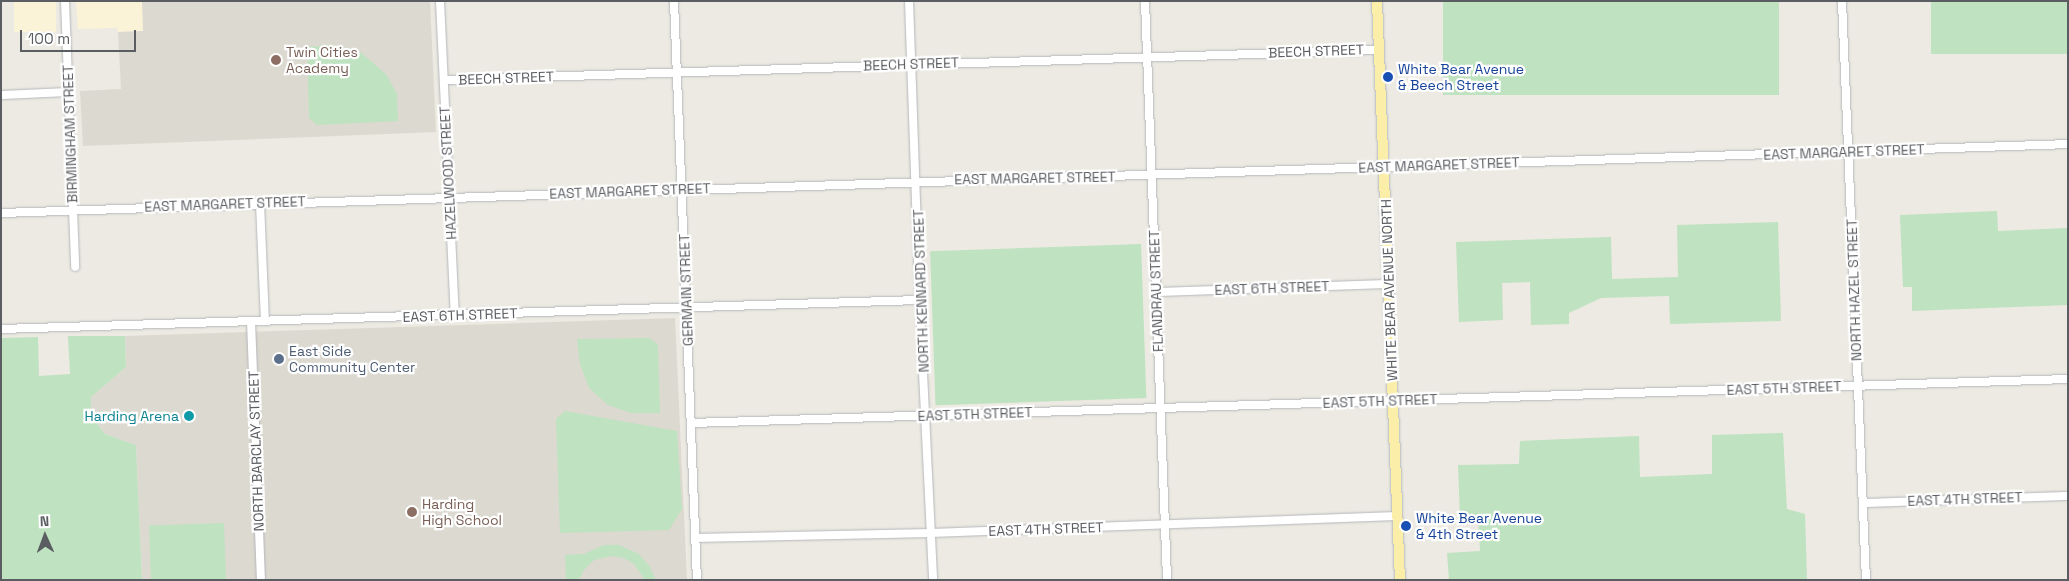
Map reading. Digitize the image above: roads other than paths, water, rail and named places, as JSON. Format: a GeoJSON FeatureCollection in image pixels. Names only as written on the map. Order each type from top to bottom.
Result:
{"type":"FeatureCollection","features":[{"type":"Feature","properties":{"kind":"main road","name":"WHITE BEAR AVENUE NORTH"},"geometry":{"type":"LineString","coordinates":[[1377,1],[1400,580]]}},
{"type":"Feature","properties":{"kind":"street","name":"BIRMINGHAM STREET"},"geometry":{"type":"LineString","coordinates":[[65,1],[75,267]]}},
{"type":"Feature","properties":{"kind":"street","name":"HAZELWOOD STREET"},"geometry":{"type":"LineString","coordinates":[[440,1],[454,315]]}},
{"type":"Feature","properties":{"kind":"street","name":"GERMAIN STREET"},"geometry":{"type":"LineString","coordinates":[[674,1],[697,580]]}},
{"type":"Feature","properties":{"kind":"street","name":"NORTH KENNARD STREET"},"geometry":{"type":"LineString","coordinates":[[908,1],[933,580]]}},
{"type":"Feature","properties":{"kind":"street","name":"FLANDRAU STREET"},"geometry":{"type":"LineString","coordinates":[[1145,1],[1167,580]]}},
{"type":"Feature","properties":{"kind":"street","name":"NORTH HAZEL STREET"},"geometry":{"type":"LineString","coordinates":[[1842,1],[1866,580]]}},
{"type":"Feature","properties":{"kind":"street","name":"BEECH STREET"},"geometry":{"type":"LineString","coordinates":[[444,80],[1378,50]]}},
{"type":"Feature","properties":{"kind":"street"},"geometry":{"type":"LineString","coordinates":[[1,95],[68,92]]}},
{"type":"Feature","properties":{"kind":"street","name":"EAST MARGARET STREET"},"geometry":{"type":"LineString","coordinates":[[1,213],[449,196],[1152,175],[2068,144]]}},
{"type":"Feature","properties":{"kind":"street"},"geometry":{"type":"LineString","coordinates":[[260,203],[265,321]]}},
{"type":"Feature","properties":{"kind":"street","name":"EAST 6TH STREET"},"geometry":{"type":"LineString","coordinates":[[1156,292],[1389,284]]}},
{"type":"Feature","properties":{"kind":"street","name":"EAST 6TH STREET"},"geometry":{"type":"LineString","coordinates":[[1,329],[920,300]]}},
{"type":"Feature","properties":{"kind":"street","name":"NORTH BARCLAY STREET"},"geometry":{"type":"LineString","coordinates":[[251,321],[262,580]]}},
{"type":"Feature","properties":{"kind":"street","name":"EAST 5TH STREET"},"geometry":{"type":"LineString","coordinates":[[691,423],[2068,379]]}},
{"type":"Feature","properties":{"kind":"street","name":"EAST 4TH STREET"},"geometry":{"type":"LineString","coordinates":[[1863,503],[2068,496]]}},
{"type":"Feature","properties":{"kind":"street","name":"EAST 4TH STREET"},"geometry":{"type":"LineString","coordinates":[[695,538],[931,533],[1397,516]]}},
{"type":"Feature","properties":{"kind":"place","name":"Twin Cities Academy"},"geometry":{"type":"Point","coordinates":[276,60]}},
{"type":"Feature","properties":{"kind":"place","name":"White Bear Avenue & Beech Street"},"geometry":{"type":"Point","coordinates":[1388,77]}},
{"type":"Feature","properties":{"kind":"place","name":"East Side Community Center"},"geometry":{"type":"Point","coordinates":[279,359]}},
{"type":"Feature","properties":{"kind":"place","name":"Harding Arena"},"geometry":{"type":"Point","coordinates":[189,416]}},
{"type":"Feature","properties":{"kind":"place","name":"Harding High School"},"geometry":{"type":"Point","coordinates":[412,512]}},
{"type":"Feature","properties":{"kind":"place","name":"White Bear Avenue & 4th Street"},"geometry":{"type":"Point","coordinates":[1406,526]}}]}
